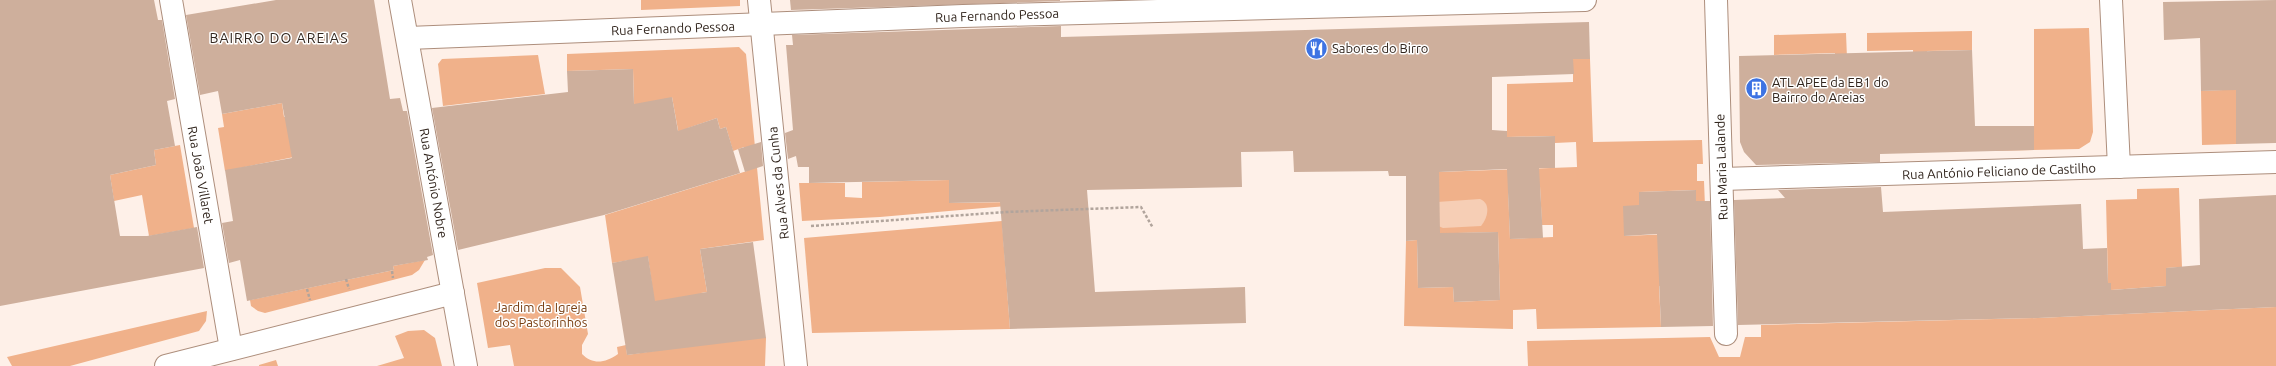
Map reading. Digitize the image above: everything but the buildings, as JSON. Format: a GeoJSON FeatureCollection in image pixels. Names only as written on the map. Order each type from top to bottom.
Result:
{"type":"FeatureCollection","features":[{"type":"Feature","properties":{"kind":"street","name":"Rua João Villaret"},"geometry":{"type":"LineString","coordinates":[[171,0],[231,349]]}},
{"type":"Feature","properties":{"kind":"street","name":"Rua António Nobre"},"geometry":{"type":"LineString","coordinates":[[400,0],[454,292],[466,366]]}},
{"type":"Feature","properties":{"kind":"street","name":"Rua Alves da Cunha"},"geometry":{"type":"LineString","coordinates":[[759,0],[796,366]]}},
{"type":"Feature","properties":{"kind":"street","name":"Rua Fernando Pessoa"},"geometry":{"type":"LineString","coordinates":[[408,38],[1286,4],[1585,0]]}},
{"type":"Feature","properties":{"kind":"street","name":"Rua Maria Lalande"},"geometry":{"type":"LineString","coordinates":[[1716,0],[1726,334]]}},
{"type":"Feature","properties":{"kind":"street"},"geometry":{"type":"LineString","coordinates":[[2111,0],[2119,167]]}},
{"type":"Feature","properties":{"kind":"street","name":"Rua António Feliciano de Castilho"},"geometry":{"type":"LineString","coordinates":[[1722,178],[2276,162]]}},
{"type":"Feature","properties":{"kind":"street"},"geometry":{"type":"LineString","coordinates":[[166,366],[454,292]]}},
{"type":"Feature","properties":{"kind":"path"},"geometry":{"type":"LineString","coordinates":[[783,228],[1006,212],[1141,207],[1153,228]]}},
{"type":"Feature","properties":{"kind":"path"},"geometry":{"type":"LineString","coordinates":[[392,271],[394,280]]}},
{"type":"Feature","properties":{"kind":"path"},"geometry":{"type":"LineString","coordinates":[[346,279],[349,291]]}},
{"type":"Feature","properties":{"kind":"path"},"geometry":{"type":"LineString","coordinates":[[307,288],[310,301]]}},
{"type":"Feature","properties":{"kind":"green space"},"geometry":{"type":"Polygon","coordinates":[[[641,0],[740,0],[740,6],[641,10],[641,0]]]}},
{"type":"Feature","properties":{"kind":"green space"},"geometry":{"type":"Polygon","coordinates":[[[2089,28],[2093,132],[2090,142],[2079,149],[1994,151],[1994,133],[2034,131],[2034,29],[2089,28]]]}},
{"type":"Feature","properties":{"kind":"green space"},"geometry":{"type":"Polygon","coordinates":[[[1972,31],[1972,50],[1927,51],[1928,107],[1915,108],[1913,50],[1867,51],[1867,33],[1972,31]]]}},
{"type":"Feature","properties":{"kind":"green space"},"geometry":{"type":"Polygon","coordinates":[[[1846,33],[1849,109],[1836,119],[1835,53],[1774,55],[1774,35],[1846,33]]]}},
{"type":"Feature","properties":{"kind":"green space","name":"Jardim da Igreja dos Pastorinhos"},"geometry":{"type":"Polygon","coordinates":[[[739,47],[746,54],[764,240],[700,249],[707,292],[701,293],[766,338],[765,366],[514,366],[510,345],[488,348],[477,283],[545,268],[561,268],[580,287],[588,334],[582,345],[582,354],[586,358],[599,362],[604,361],[618,354],[617,347],[626,345],[627,355],[661,350],[648,257],[612,263],[605,215],[747,171],[744,147],[733,151],[726,127],[720,129],[717,118],[688,128],[682,152],[672,97],[635,133],[633,69],[567,71],[567,54],[739,47]]]}},
{"type":"Feature","properties":{"kind":"green space"},"geometry":{"type":"Polygon","coordinates":[[[538,55],[545,94],[443,106],[438,64],[442,59],[538,55]]]}},
{"type":"Feature","properties":{"kind":"green space"},"geometry":{"type":"Polygon","coordinates":[[[2223,56],[2254,117],[2236,118],[2236,144],[2202,145],[2201,91],[2223,90],[2223,56]]]}},
{"type":"Feature","properties":{"kind":"green space"},"geometry":{"type":"Polygon","coordinates":[[[1573,59],[1590,59],[1593,142],[1702,140],[1703,164],[1697,164],[1697,181],[1704,181],[1706,232],[1697,232],[1695,190],[1639,192],[1639,205],[1624,236],[1671,234],[1683,285],[1659,286],[1661,327],[1537,329],[1536,309],[1513,310],[1513,329],[1404,326],[1406,241],[1417,240],[1418,288],[1453,287],[1454,302],[1500,300],[1498,232],[1417,234],[1439,172],[1577,167],[1576,142],[1555,143],[1554,136],[1507,137],[1507,84],[1573,82],[1573,59]],[[1540,186],[1508,187],[1510,239],[1553,237],[1553,225],[1542,225],[1540,186]]]}},
{"type":"Feature","properties":{"kind":"green space"},"geometry":{"type":"Polygon","coordinates":[[[282,103],[284,117],[287,117],[294,157],[225,171],[218,128],[224,127],[222,114],[282,103]]]}},
{"type":"Feature","properties":{"kind":"green space"},"geometry":{"type":"Polygon","coordinates":[[[180,145],[194,228],[149,236],[142,195],[114,201],[110,175],[156,165],[154,150],[180,145]]]}},
{"type":"Feature","properties":{"kind":"green space"},"geometry":{"type":"Polygon","coordinates":[[[949,180],[949,203],[1019,202],[1018,205],[880,217],[802,221],[799,183],[845,183],[845,197],[862,198],[862,182],[949,180]]]}},
{"type":"Feature","properties":{"kind":"green space"},"geometry":{"type":"Polygon","coordinates":[[[2179,188],[2182,267],[2166,268],[2166,286],[2111,290],[2111,283],[2108,283],[2106,200],[2137,199],[2137,189],[2179,188]]]}},
{"type":"Feature","properties":{"kind":"green space"},"geometry":{"type":"Polygon","coordinates":[[[1002,221],[1010,329],[812,333],[804,238],[1002,221]]]}},
{"type":"Feature","properties":{"kind":"green space"},"geometry":{"type":"Polygon","coordinates":[[[425,260],[419,270],[412,275],[265,313],[258,311],[251,306],[250,300],[394,270],[393,266],[425,260]]]}},
{"type":"Feature","properties":{"kind":"green space"},"geometry":{"type":"Polygon","coordinates":[[[2276,307],[2276,366],[1528,366],[1527,341],[1710,337],[1719,357],[1740,357],[1745,337],[1761,337],[1761,325],[2038,318],[2276,307]]]}},
{"type":"Feature","properties":{"kind":"green space"},"geometry":{"type":"Polygon","coordinates":[[[207,311],[206,321],[199,331],[70,366],[12,366],[7,357],[207,311]]]}},
{"type":"Feature","properties":{"kind":"green space"},"geometry":{"type":"Polygon","coordinates":[[[424,330],[435,338],[442,366],[377,366],[404,358],[395,336],[408,331],[424,330]]]}},
{"type":"Feature","properties":{"kind":"green space"},"geometry":{"type":"Polygon","coordinates":[[[276,360],[278,366],[259,366],[259,365],[276,360]]]}},
{"type":"Feature","properties":{"kind":"shaded area"},"geometry":{"type":"Polygon","coordinates":[[[1480,199],[1484,201],[1487,208],[1485,220],[1481,226],[1443,228],[1436,225],[1437,202],[1480,199]]]}},
{"type":"Feature","properties":{"kind":"place","name":"Sabores do Birro"},"geometry":{"type":"Point","coordinates":[1316,48]}},
{"type":"Feature","properties":{"kind":"place","name":"ATL APEE da EB1 do Bairro do Areias"},"geometry":{"type":"Point","coordinates":[1757,89]}},
{"type":"Feature","properties":{"kind":"district","name":"BAIRRO DO AREIAS"},"geometry":{"type":"Point","coordinates":[279,38]}}]}
